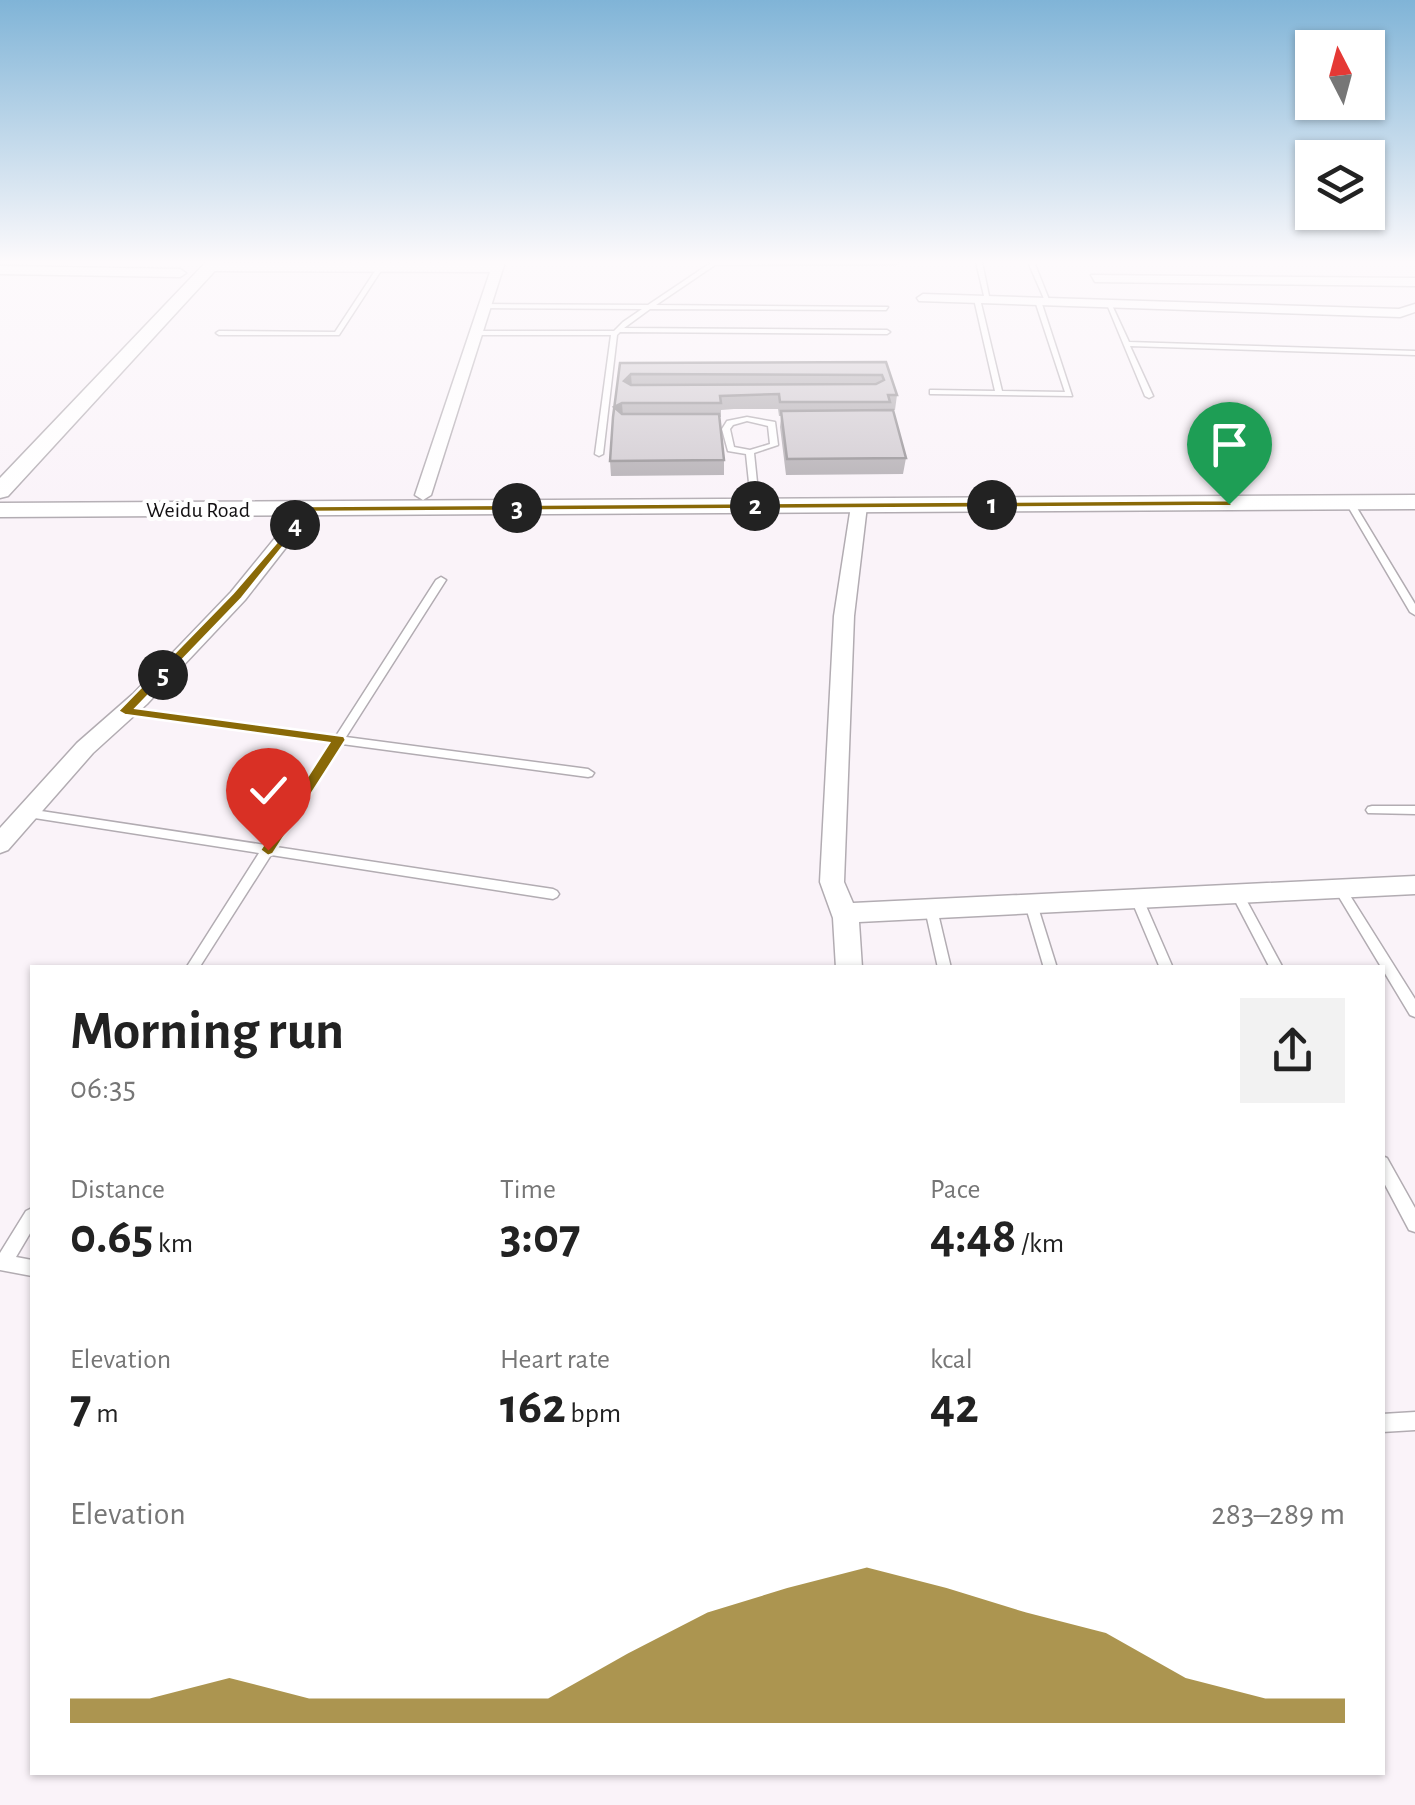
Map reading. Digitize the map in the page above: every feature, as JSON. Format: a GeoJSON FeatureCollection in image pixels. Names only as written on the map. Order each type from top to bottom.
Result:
{"type":"FeatureCollection","features":[{"type":"Feature","properties":{"kind":"main road"},"geometry":{"type":"LineString","coordinates":[[83,372],[111,346]]}},
{"type":"Feature","properties":{"kind":"main road"},"geometry":{"type":"LineString","coordinates":[[0,494],[129,346]]}},
{"type":"Feature","properties":{"kind":"main road","name":"Weidu Road"},"geometry":{"type":"LineString","coordinates":[[0,494],[1415,489]]}},
{"type":"Feature","properties":{"kind":"main road","name":"Weidu Road"},"geometry":{"type":"LineString","coordinates":[[0,510],[1415,502]]}},
{"type":"Feature","properties":{"kind":"street"},"geometry":{"type":"LineString","coordinates":[[422,494],[469,346]]}},
{"type":"Feature","properties":{"kind":"street"},"geometry":{"type":"LineString","coordinates":[[849,965],[844,912],[832,882],[844,616],[859,506]]}},
{"type":"Feature","properties":{"kind":"street"},"geometry":{"type":"LineString","coordinates":[[11,827],[238,596],[308,509]]}},
{"type":"Feature","properties":{"kind":"street"},"geometry":{"type":"LineString","coordinates":[[844,912],[1415,885]]}},
{"type":"Feature","properties":{"kind":"lane"},"geometry":{"type":"LineString","coordinates":[[599,454],[615,346]]}},
{"type":"Feature","properties":{"kind":"lane"},"geometry":{"type":"LineString","coordinates":[[990,346],[999,393]]}},
{"type":"Feature","properties":{"kind":"lane"},"geometry":{"type":"LineString","coordinates":[[933,392],[1068,394],[1055,346]]}},
{"type":"Feature","properties":{"kind":"lane"},"geometry":{"type":"LineString","coordinates":[[1129,346],[1149,396]]}},
{"type":"Feature","properties":{"kind":"lane"},"geometry":{"type":"LineString","coordinates":[[1208,346],[1415,352]]}},
{"type":"Feature","properties":{"kind":"lane"},"geometry":{"type":"LineString","coordinates":[[746,406],[748,419]]}},
{"type":"Feature","properties":{"kind":"lane"},"geometry":{"type":"LineString","coordinates":[[712,423],[784,420]]}},
{"type":"Feature","properties":{"kind":"lane"},"geometry":{"type":"LineString","coordinates":[[730,423],[726,429],[727,444],[737,451],[750,452],[774,445],[772,424],[765,421]]}},
{"type":"Feature","properties":{"kind":"lane"},"geometry":{"type":"LineString","coordinates":[[750,452],[754,492]]}},
{"type":"Feature","properties":{"kind":"lane"},"geometry":{"type":"LineString","coordinates":[[1350,503],[1415,612]]}},
{"type":"Feature","properties":{"kind":"lane"},"geometry":{"type":"LineString","coordinates":[[194,965],[441,580]]}},
{"type":"Feature","properties":{"kind":"lane"},"geometry":{"type":"LineString","coordinates":[[125,711],[588,773]]}},
{"type":"Feature","properties":{"kind":"lane"},"geometry":{"type":"LineString","coordinates":[[1372,810],[1415,810]]}},
{"type":"Feature","properties":{"kind":"lane"},"geometry":{"type":"LineString","coordinates":[[11,827],[268,850],[553,894]]}},
{"type":"Feature","properties":{"kind":"lane"},"geometry":{"type":"LineString","coordinates":[[1340,889],[1415,1011]]}},
{"type":"Feature","properties":{"kind":"lane"},"geometry":{"type":"LineString","coordinates":[[1238,895],[1275,965]]}},
{"type":"Feature","properties":{"kind":"lane"},"geometry":{"type":"LineString","coordinates":[[1137,899],[1166,965]]}},
{"type":"Feature","properties":{"kind":"lane"},"geometry":{"type":"LineString","coordinates":[[1030,904],[1050,965]]}},
{"type":"Feature","properties":{"kind":"lane"},"geometry":{"type":"LineString","coordinates":[[931,908],[945,965]]}},
{"type":"Feature","properties":{"kind":"lane"},"geometry":{"type":"LineString","coordinates":[[1385,1169],[1415,1224]]}},
{"type":"Feature","properties":{"kind":"lane"},"geometry":{"type":"LineString","coordinates":[[30,1219],[2,1262],[30,1268]]}},
{"type":"Feature","properties":{"kind":"lane"},"geometry":{"type":"LineString","coordinates":[[1385,1423],[1415,1421]]}},
{"type":"Feature","properties":{"kind":"building"},"geometry":{"type":"Polygon","coordinates":[[[886,362],[897,395],[888,395],[890,402],[780,402],[779,394],[720,396],[721,403],[622,403],[614,407],[620,363],[886,362]],[[631,374],[624,381],[631,385],[876,384],[884,380],[882,375],[631,374]]]}},
{"type":"Feature","properties":{"kind":"building"},"geometry":{"type":"Polygon","coordinates":[[[614,407],[622,414],[719,414],[724,460],[610,461],[614,407]]]}},
{"type":"Feature","properties":{"kind":"building"},"geometry":{"type":"Polygon","coordinates":[[[893,410],[906,458],[787,459],[781,411],[893,410]]]}},
{"type":"Feature","properties":{"kind":"route"},"geometry":{"type":"LineString","coordinates":[[268,850],[339,740],[125,711],[238,596],[308,509],[1229,504]]}}]}
